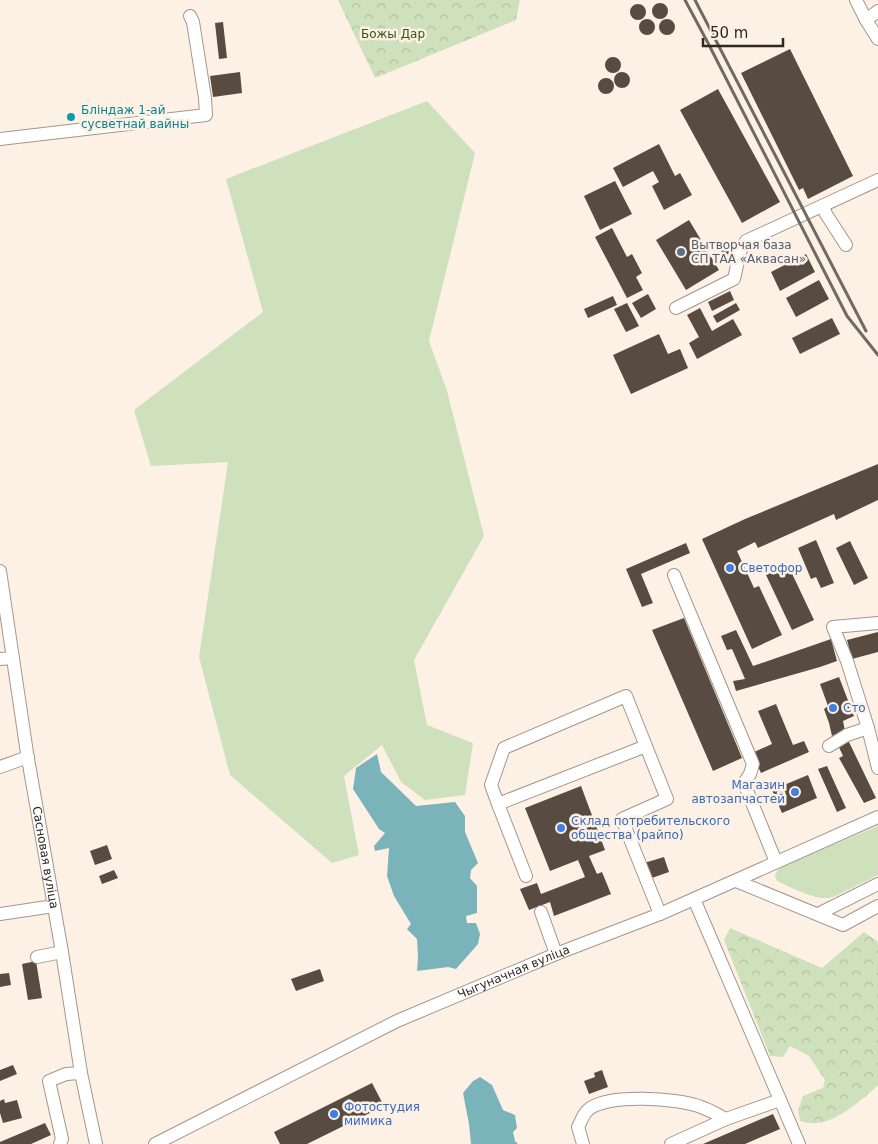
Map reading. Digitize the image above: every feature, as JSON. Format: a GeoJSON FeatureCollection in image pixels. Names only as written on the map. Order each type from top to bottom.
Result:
{"type":"FeatureCollection","features":[{"type":"Feature","properties":{"kind":"street"},"geometry":{"type":"LineString","coordinates":[[856,0],[878,38]]}},
{"type":"Feature","properties":{"kind":"street"},"geometry":{"type":"LineString","coordinates":[[866,20],[878,11]]}},
{"type":"Feature","properties":{"kind":"street"},"geometry":{"type":"LineString","coordinates":[[0,139],[206,115],[193,22],[190,16]]}},
{"type":"Feature","properties":{"kind":"street"},"geometry":{"type":"LineString","coordinates":[[676,308],[734,280],[740,252],[746,241],[878,180]]}},
{"type":"Feature","properties":{"kind":"street"},"geometry":{"type":"LineString","coordinates":[[823,206],[846,246]]}},
{"type":"Feature","properties":{"kind":"street","name":"Сасновая вуліца"},"geometry":{"type":"LineString","coordinates":[[0,571],[6,659],[28,756],[81,1073],[96,1144]]}},
{"type":"Feature","properties":{"kind":"street"},"geometry":{"type":"LineString","coordinates":[[674,575],[753,764],[750,774],[744,783],[776,862]]}},
{"type":"Feature","properties":{"kind":"street"},"geometry":{"type":"LineString","coordinates":[[878,623],[833,627],[847,661],[868,728],[878,768]]}},
{"type":"Feature","properties":{"kind":"street"},"geometry":{"type":"LineString","coordinates":[[526,876],[491,785],[504,748],[626,696],[667,799],[622,819],[660,914]]}},
{"type":"Feature","properties":{"kind":"street"},"geometry":{"type":"LineString","coordinates":[[829,746],[847,735],[868,728]]}},
{"type":"Feature","properties":{"kind":"street"},"geometry":{"type":"LineString","coordinates":[[498,804],[646,746]]}},
{"type":"Feature","properties":{"kind":"street"},"geometry":{"type":"LineString","coordinates":[[0,767],[28,756]]}},
{"type":"Feature","properties":{"kind":"street","name":"Чыгуначная вуліца"},"geometry":{"type":"LineString","coordinates":[[155,1144],[397,1021],[556,954],[660,914],[878,817]]}},
{"type":"Feature","properties":{"kind":"street"},"geometry":{"type":"LineString","coordinates":[[736,880],[843,924],[878,906]]}},
{"type":"Feature","properties":{"kind":"street"},"geometry":{"type":"LineString","coordinates":[[818,914],[878,884]]}},
{"type":"Feature","properties":{"kind":"street"},"geometry":{"type":"LineString","coordinates":[[694,899],[798,1144]]}},
{"type":"Feature","properties":{"kind":"street"},"geometry":{"type":"LineString","coordinates":[[0,914],[54,906]]}},
{"type":"Feature","properties":{"kind":"street"},"geometry":{"type":"LineString","coordinates":[[541,912],[556,954]]}},
{"type":"Feature","properties":{"kind":"street"},"geometry":{"type":"LineString","coordinates":[[37,957],[62,952]]}},
{"type":"Feature","properties":{"kind":"street"},"geometry":{"type":"LineString","coordinates":[[60,1144],[62,1140],[49,1081],[66,1074],[81,1073]]}},
{"type":"Feature","properties":{"kind":"street"},"geometry":{"type":"LineString","coordinates":[[583,1144],[578,1127],[587,1110],[601,1102],[626,1098],[675,1102],[700,1106],[726,1119]]}},
{"type":"Feature","properties":{"kind":"street"},"geometry":{"type":"LineString","coordinates":[[671,1144],[726,1119],[780,1100]]}},
{"type":"Feature","properties":{"kind":"green space","name":"Божы Дар"},"geometry":{"type":"Polygon","coordinates":[[[338,0],[520,0],[516,20],[375,78],[338,0]]]}},
{"type":"Feature","properties":{"kind":"green space"},"geometry":{"type":"Polygon","coordinates":[[[427,101],[475,153],[429,341],[447,391],[484,536],[414,660],[427,725],[473,743],[465,795],[425,800],[401,782],[382,745],[344,776],[359,855],[332,863],[230,775],[199,657],[228,462],[151,466],[134,410],[263,312],[226,179],[427,101]]]}},
{"type":"Feature","properties":{"kind":"green space"},"geometry":{"type":"Polygon","coordinates":[[[878,826],[878,875],[833,897],[827,898],[810,895],[776,880],[777,871],[783,866],[878,826]]]}},
{"type":"Feature","properties":{"kind":"green space"},"geometry":{"type":"Polygon","coordinates":[[[730,928],[822,968],[864,932],[878,942],[878,1085],[858,1103],[824,1122],[800,1121],[798,1110],[803,1096],[823,1088],[825,1080],[809,1056],[790,1046],[783,1057],[770,1056],[724,940],[730,928]]]}},
{"type":"Feature","properties":{"kind":"water"},"geometry":{"type":"Polygon","coordinates":[[[377,754],[381,772],[416,806],[455,802],[465,816],[465,832],[478,863],[471,870],[470,878],[477,886],[477,913],[466,916],[467,923],[476,923],[480,934],[478,944],[456,969],[448,967],[417,971],[417,939],[407,929],[411,924],[394,896],[387,876],[389,848],[375,851],[374,846],[385,833],[379,829],[353,789],[356,768],[377,754]]]}},
{"type":"Feature","properties":{"kind":"water"},"geometry":{"type":"Polygon","coordinates":[[[480,1077],[492,1085],[503,1110],[515,1115],[517,1128],[513,1132],[515,1141],[518,1144],[471,1144],[463,1093],[473,1081],[480,1077]]]}},
{"type":"Feature","properties":{"kind":"building"},"geometry":{"type":"Polygon","coordinates":[[[660,3],[668,11],[660,19],[652,11],[660,3]]]}},
{"type":"Feature","properties":{"kind":"building"},"geometry":{"type":"Polygon","coordinates":[[[638,4],[646,12],[638,20],[630,12],[638,4]]]}},
{"type":"Feature","properties":{"kind":"building"},"geometry":{"type":"Polygon","coordinates":[[[647,19],[655,27],[647,35],[639,27],[647,19]]]}},
{"type":"Feature","properties":{"kind":"building"},"geometry":{"type":"Polygon","coordinates":[[[667,19],[675,27],[667,35],[659,27],[667,19]]]}},
{"type":"Feature","properties":{"kind":"building"},"geometry":{"type":"Polygon","coordinates":[[[223,22],[227,58],[219,59],[215,23],[223,22]]]}},
{"type":"Feature","properties":{"kind":"building"},"geometry":{"type":"Polygon","coordinates":[[[790,49],[853,176],[808,199],[803,188],[799,190],[741,73],[790,49]]]}},
{"type":"Feature","properties":{"kind":"building"},"geometry":{"type":"Polygon","coordinates":[[[613,57],[621,65],[613,73],[605,65],[613,57]]]}},
{"type":"Feature","properties":{"kind":"building"},"geometry":{"type":"Polygon","coordinates":[[[240,72],[242,93],[213,97],[210,76],[240,72]]]}},
{"type":"Feature","properties":{"kind":"building"},"geometry":{"type":"Polygon","coordinates":[[[622,72],[630,80],[622,88],[614,80],[622,72]]]}},
{"type":"Feature","properties":{"kind":"building"},"geometry":{"type":"Polygon","coordinates":[[[606,78],[614,86],[606,94],[598,86],[606,78]]]}},
{"type":"Feature","properties":{"kind":"building"},"geometry":{"type":"Polygon","coordinates":[[[718,89],[780,202],[742,223],[680,110],[718,89]]]}},
{"type":"Feature","properties":{"kind":"building"},"geometry":{"type":"Polygon","coordinates":[[[659,144],[675,176],[680,173],[692,195],[664,210],[652,186],[659,182],[653,171],[623,187],[613,168],[659,144]]]}},
{"type":"Feature","properties":{"kind":"building"},"geometry":{"type":"Polygon","coordinates":[[[615,181],[632,214],[600,230],[584,196],[615,181]]]}},
{"type":"Feature","properties":{"kind":"building"},"geometry":{"type":"Polygon","coordinates":[[[689,220],[719,270],[686,290],[656,240],[689,220]]]}},
{"type":"Feature","properties":{"kind":"building"},"geometry":{"type":"Polygon","coordinates":[[[612,228],[627,257],[632,254],[642,273],[636,277],[643,290],[627,298],[595,237],[612,228]]]}},
{"type":"Feature","properties":{"kind":"building"},"geometry":{"type":"Polygon","coordinates":[[[729,243],[733,251],[724,256],[719,248],[729,243]]]}},
{"type":"Feature","properties":{"kind":"building"},"geometry":{"type":"Polygon","coordinates":[[[806,254],[815,272],[780,291],[771,272],[806,254]]]}},
{"type":"Feature","properties":{"kind":"building"},"geometry":{"type":"Polygon","coordinates":[[[819,280],[829,299],[796,317],[786,298],[819,280]]]}},
{"type":"Feature","properties":{"kind":"building"},"geometry":{"type":"Polygon","coordinates":[[[730,291],[734,300],[712,311],[708,302],[730,291]]]}},
{"type":"Feature","properties":{"kind":"building"},"geometry":{"type":"Polygon","coordinates":[[[648,294],[656,309],[641,318],[632,303],[648,294]]]}},
{"type":"Feature","properties":{"kind":"building"},"geometry":{"type":"Polygon","coordinates":[[[613,296],[617,305],[588,318],[584,309],[613,296]]]}},
{"type":"Feature","properties":{"kind":"building"},"geometry":{"type":"Polygon","coordinates":[[[627,303],[639,326],[626,332],[614,309],[627,303]]]}},
{"type":"Feature","properties":{"kind":"building"},"geometry":{"type":"Polygon","coordinates":[[[736,303],[740,310],[717,323],[713,316],[736,303]]]}},
{"type":"Feature","properties":{"kind":"building"},"geometry":{"type":"Polygon","coordinates":[[[700,308],[712,331],[733,319],[742,335],[697,359],[689,343],[699,337],[687,315],[700,308]]]}},
{"type":"Feature","properties":{"kind":"building"},"geometry":{"type":"Polygon","coordinates":[[[832,318],[840,334],[800,354],[792,338],[832,318]]]}},
{"type":"Feature","properties":{"kind":"building"},"geometry":{"type":"Polygon","coordinates":[[[659,334],[668,354],[680,349],[688,368],[631,394],[613,355],[659,334]]]}},
{"type":"Feature","properties":{"kind":"building"},"geometry":{"type":"Polygon","coordinates":[[[878,464],[878,500],[836,520],[834,514],[758,548],[755,542],[737,551],[754,588],[759,586],[782,635],[752,649],[702,539],[745,519],[878,464]]]}},
{"type":"Feature","properties":{"kind":"building"},"geometry":{"type":"Polygon","coordinates":[[[816,540],[834,583],[821,588],[816,577],[811,579],[798,548],[816,540]]]}},
{"type":"Feature","properties":{"kind":"building"},"geometry":{"type":"Polygon","coordinates":[[[850,541],[868,578],[854,585],[836,548],[850,541]]]}},
{"type":"Feature","properties":{"kind":"building"},"geometry":{"type":"Polygon","coordinates":[[[686,543],[690,553],[641,574],[653,603],[642,607],[626,569],[686,543]]]}},
{"type":"Feature","properties":{"kind":"building"},"geometry":{"type":"Polygon","coordinates":[[[788,565],[814,620],[792,630],[766,575],[788,565]]]}},
{"type":"Feature","properties":{"kind":"building"},"geometry":{"type":"Polygon","coordinates":[[[684,618],[742,758],[713,771],[652,630],[684,618]]]}},
{"type":"Feature","properties":{"kind":"building"},"geometry":{"type":"Polygon","coordinates":[[[736,630],[753,666],[831,639],[837,661],[736,691],[733,681],[745,679],[732,649],[727,650],[721,636],[736,630]]]}},
{"type":"Feature","properties":{"kind":"building"},"geometry":{"type":"Polygon","coordinates":[[[878,632],[878,652],[852,659],[847,640],[878,632]]]}},
{"type":"Feature","properties":{"kind":"building"},"geometry":{"type":"Polygon","coordinates":[[[839,677],[854,716],[843,721],[845,731],[832,736],[824,709],[828,706],[820,684],[839,677]]]}},
{"type":"Feature","properties":{"kind":"building"},"geometry":{"type":"Polygon","coordinates":[[[776,704],[793,745],[804,741],[809,752],[761,773],[752,753],[772,744],[758,711],[776,704]]]}},
{"type":"Feature","properties":{"kind":"building"},"geometry":{"type":"Polygon","coordinates":[[[848,740],[876,798],[864,803],[839,758],[843,756],[838,745],[848,740]]]}},
{"type":"Feature","properties":{"kind":"building"},"geometry":{"type":"Polygon","coordinates":[[[827,766],[846,808],[837,812],[818,769],[827,766]]]}},
{"type":"Feature","properties":{"kind":"building"},"geometry":{"type":"Polygon","coordinates":[[[808,775],[817,798],[782,813],[772,790],[808,775]]]}},
{"type":"Feature","properties":{"kind":"building"},"geometry":{"type":"Polygon","coordinates":[[[581,786],[605,850],[589,856],[597,874],[602,872],[611,894],[554,916],[550,902],[529,910],[520,889],[537,883],[541,894],[585,877],[578,860],[550,871],[525,808],[581,786]]]}},
{"type":"Feature","properties":{"kind":"building"},"geometry":{"type":"Polygon","coordinates":[[[107,845],[112,859],[95,865],[90,851],[107,845]]]}},
{"type":"Feature","properties":{"kind":"building"},"geometry":{"type":"Polygon","coordinates":[[[664,857],[669,872],[649,879],[644,863],[664,857]]]}},
{"type":"Feature","properties":{"kind":"building"},"geometry":{"type":"Polygon","coordinates":[[[114,870],[118,878],[102,884],[99,876],[114,870]]]}},
{"type":"Feature","properties":{"kind":"building"},"geometry":{"type":"Polygon","coordinates":[[[36,961],[42,998],[28,1000],[22,964],[36,961]]]}},
{"type":"Feature","properties":{"kind":"building"},"geometry":{"type":"Polygon","coordinates":[[[320,969],[324,981],[296,991],[291,979],[320,969]]]}},
{"type":"Feature","properties":{"kind":"building"},"geometry":{"type":"Polygon","coordinates":[[[9,973],[11,985],[0,987],[0,974],[9,973]]]}},
{"type":"Feature","properties":{"kind":"building"},"geometry":{"type":"Polygon","coordinates":[[[13,1065],[17,1074],[0,1081],[0,1070],[13,1065]]]}},
{"type":"Feature","properties":{"kind":"building"},"geometry":{"type":"Polygon","coordinates":[[[602,1070],[608,1087],[589,1094],[584,1081],[595,1077],[594,1073],[602,1070]]]}},
{"type":"Feature","properties":{"kind":"building"},"geometry":{"type":"Polygon","coordinates":[[[372,1083],[384,1106],[307,1144],[280,1144],[274,1132],[372,1083]]]}},
{"type":"Feature","properties":{"kind":"building"},"geometry":{"type":"Polygon","coordinates":[[[4,1099],[5,1103],[17,1100],[22,1118],[3,1123],[0,1113],[0,1101],[4,1099]]]}},
{"type":"Feature","properties":{"kind":"building"},"geometry":{"type":"Polygon","coordinates":[[[773,1114],[780,1129],[745,1144],[703,1144],[773,1114]]]}},
{"type":"Feature","properties":{"kind":"building"},"geometry":{"type":"Polygon","coordinates":[[[45,1123],[51,1135],[31,1144],[0,1144],[0,1142],[45,1123]]]}},
{"type":"Feature","properties":{"kind":"railway"},"geometry":{"type":"LineString","coordinates":[[685,0],[847,316],[878,355]]}},
{"type":"Feature","properties":{"kind":"railway"},"geometry":{"type":"LineString","coordinates":[[695,0],[866,331]]}},
{"type":"Feature","properties":{"kind":"place","name":"Бліндаж 1-ай сусветнай вайны"},"geometry":{"type":"Point","coordinates":[71,117]}},
{"type":"Feature","properties":{"kind":"place","name":"Вытворчая база СП ТАА «Аквасан»"},"geometry":{"type":"Point","coordinates":[681,252]}},
{"type":"Feature","properties":{"kind":"place","name":"Светофор"},"geometry":{"type":"Point","coordinates":[730,568]}},
{"type":"Feature","properties":{"kind":"place","name":"Сто"},"geometry":{"type":"Point","coordinates":[833,708]}},
{"type":"Feature","properties":{"kind":"place","name":"Магазин автозапчастей"},"geometry":{"type":"Point","coordinates":[795,792]}},
{"type":"Feature","properties":{"kind":"place","name":"Склад потребительского общества (райпо)"},"geometry":{"type":"Point","coordinates":[561,828]}},
{"type":"Feature","properties":{"kind":"place","name":"Фотостудия мимика"},"geometry":{"type":"Point","coordinates":[334,1114]}}]}
